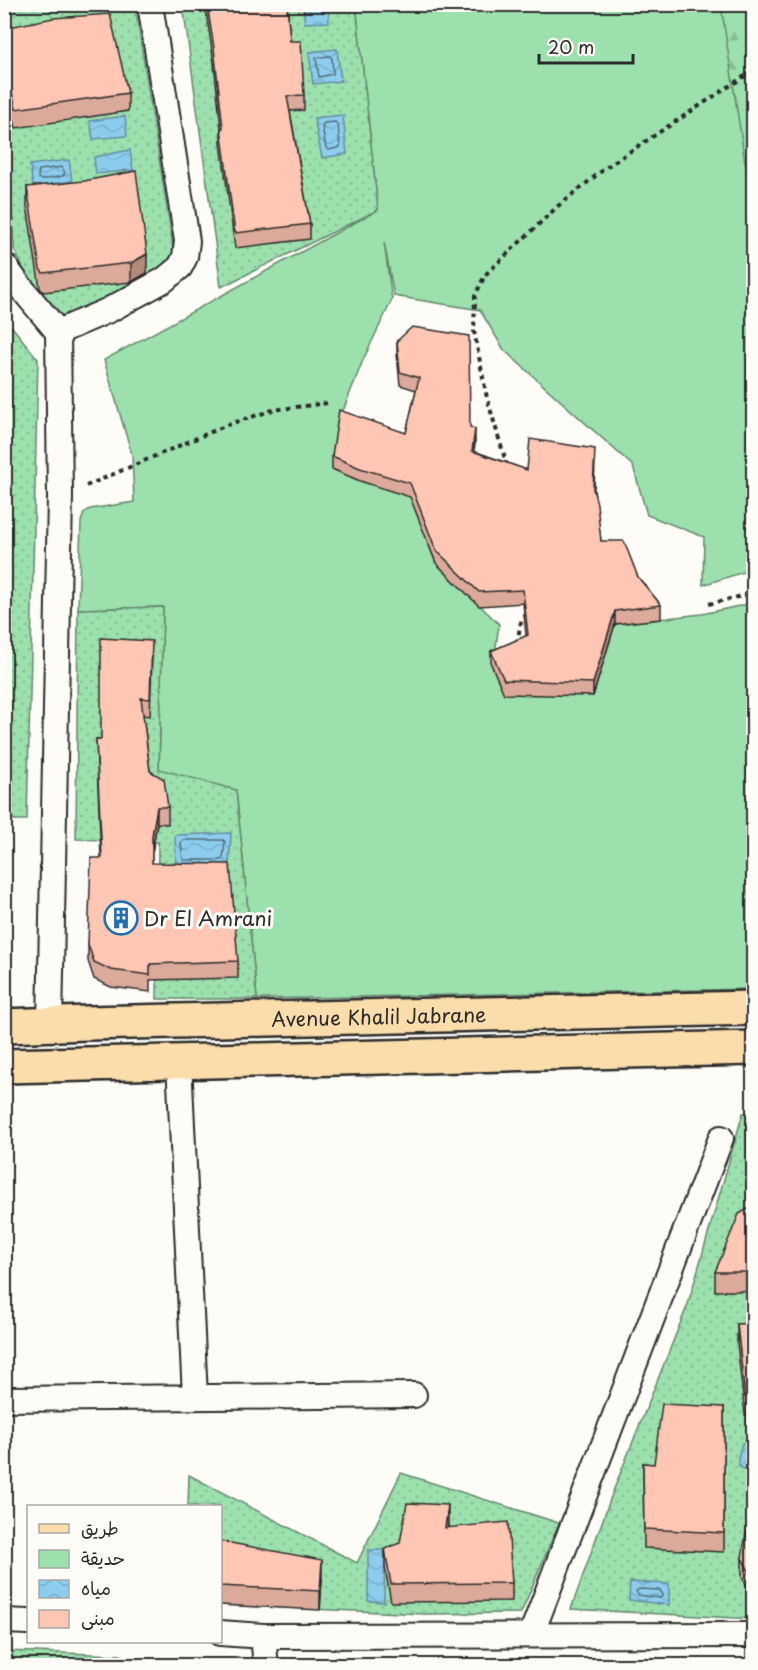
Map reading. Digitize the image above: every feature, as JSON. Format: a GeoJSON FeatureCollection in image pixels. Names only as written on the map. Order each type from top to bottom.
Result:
{"type":"FeatureCollection","features":[{"type":"Feature","properties":{"kind":"main road","name":"Avenue Khalil Jabrane"},"geometry":{"type":"LineString","coordinates":[[4,1026],[753,1008]]}},
{"type":"Feature","properties":{"kind":"main road","name":"Avenue Khalil Jabrane"},"geometry":{"type":"LineString","coordinates":[[4,1066],[753,1048]]}},
{"type":"Feature","properties":{"kind":"street"},"geometry":{"type":"LineString","coordinates":[[58,332],[109,310],[164,280],[180,267],[185,257],[187,241],[150,4]]}},
{"type":"Feature","properties":{"kind":"street"},"geometry":{"type":"LineString","coordinates":[[4,265],[58,332],[60,496],[50,1025]]}},
{"type":"Feature","properties":{"kind":"street"},"geometry":{"type":"LineString","coordinates":[[179,1062],[195,1397]]}},
{"type":"Feature","properties":{"kind":"street"},"geometry":{"type":"LineString","coordinates":[[531,1635],[721,1138]]}},
{"type":"Feature","properties":{"kind":"street"},"geometry":{"type":"LineString","coordinates":[[4,1398],[414,1395]]}},
{"type":"Feature","properties":{"kind":"street"},"geometry":{"type":"LineString","coordinates":[[4,1620],[27,1622]]}},
{"type":"Feature","properties":{"kind":"street"},"geometry":{"type":"LineString","coordinates":[[222,1634],[263,1636],[753,1635]]}},
{"type":"Feature","properties":{"kind":"street"},"geometry":{"type":"LineString","coordinates":[[263,1636],[266,1665]]}},
{"type":"Feature","properties":{"kind":"path"},"geometry":{"type":"LineString","coordinates":[[753,4],[753,11]]}},
{"type":"Feature","properties":{"kind":"path"},"geometry":{"type":"LineString","coordinates":[[507,467],[487,398],[474,331],[475,296],[485,275],[558,206],[608,166],[753,70]]}},
{"type":"Feature","properties":{"kind":"path"},"geometry":{"type":"LineString","coordinates":[[60,496],[227,425],[273,410],[328,403]]}},
{"type":"Feature","properties":{"kind":"path"},"geometry":{"type":"LineString","coordinates":[[709,604],[753,593]]}},
{"type":"Feature","properties":{"kind":"path"},"geometry":{"type":"LineString","coordinates":[[516,649],[521,622],[530,607]]}},
{"type":"Feature","properties":{"kind":"green space"},"geometry":{"type":"Polygon","coordinates":[[[57,4],[135,5],[175,259],[165,270],[65,323],[35,294],[14,249],[10,178],[5,145],[4,8],[57,4]]]}},
{"type":"Feature","properties":{"kind":"green space"},"geometry":{"type":"Polygon","coordinates":[[[183,5],[356,5],[378,210],[221,287],[183,5]]]}},
{"type":"Feature","properties":{"kind":"green space"},"geometry":{"type":"Polygon","coordinates":[[[356,5],[753,5],[753,569],[703,585],[704,537],[647,515],[633,466],[504,350],[480,310],[394,296],[384,242],[392,300],[363,360],[341,416],[332,469],[360,481],[410,496],[436,563],[499,624],[493,668],[615,624],[702,614],[753,603],[753,989],[257,999],[236,790],[159,770],[163,607],[78,609],[81,522],[84,513],[90,509],[134,502],[132,455],[104,360],[378,210],[356,5]]]}},
{"type":"Feature","properties":{"kind":"green space"},"geometry":{"type":"Polygon","coordinates":[[[721,5],[753,5],[753,195],[745,162],[721,5]]]}},
{"type":"Feature","properties":{"kind":"green space"},"geometry":{"type":"Polygon","coordinates":[[[4,317],[38,359],[27,820],[4,820],[4,317]]]}},
{"type":"Feature","properties":{"kind":"green space"},"geometry":{"type":"Polygon","coordinates":[[[163,607],[159,769],[236,790],[257,999],[157,999],[158,842],[76,839],[78,609],[163,607]]]}},
{"type":"Feature","properties":{"kind":"green space"},"geometry":{"type":"Polygon","coordinates":[[[743,1113],[753,1113],[753,1619],[571,1609],[612,1494],[688,1304],[743,1113]]]}},
{"type":"Feature","properties":{"kind":"green space"},"geometry":{"type":"Polygon","coordinates":[[[401,1473],[559,1523],[521,1613],[425,1614],[222,1605],[222,1505],[188,1505],[189,1475],[357,1563],[401,1473]]]}},
{"type":"Feature","properties":{"kind":"green space"},"geometry":{"type":"Polygon","coordinates":[[[5,1651],[121,1655],[122,1665],[5,1665],[5,1651]]]}},
{"type":"Feature","properties":{"kind":"green space"},"geometry":{"type":"Polygon","coordinates":[[[754,1662],[753,1666],[495,1666],[494,1664],[754,1662]]]}},
{"type":"Feature","properties":{"kind":"water"},"geometry":{"type":"Polygon","coordinates":[[[303,5],[328,5],[329,22],[305,23],[303,5]]]}},
{"type":"Feature","properties":{"kind":"water"},"geometry":{"type":"Polygon","coordinates":[[[337,49],[341,81],[313,84],[309,52],[337,49]]]}},
{"type":"Feature","properties":{"kind":"water"},"geometry":{"type":"Polygon","coordinates":[[[343,115],[347,154],[322,158],[314,118],[343,115]]]}},
{"type":"Feature","properties":{"kind":"water"},"geometry":{"type":"Polygon","coordinates":[[[125,116],[127,136],[93,139],[90,121],[125,116]]]}},
{"type":"Feature","properties":{"kind":"water"},"geometry":{"type":"Polygon","coordinates":[[[130,150],[133,170],[96,174],[94,157],[130,150]]]}},
{"type":"Feature","properties":{"kind":"water"},"geometry":{"type":"Polygon","coordinates":[[[69,160],[72,181],[33,187],[30,165],[69,160]]]}},
{"type":"Feature","properties":{"kind":"water"},"geometry":{"type":"Polygon","coordinates":[[[231,833],[229,866],[176,867],[175,835],[231,833]]]}},
{"type":"Feature","properties":{"kind":"water"},"geometry":{"type":"Polygon","coordinates":[[[742,1443],[753,1443],[753,1475],[739,1466],[738,1457],[742,1443]]]}},
{"type":"Feature","properties":{"kind":"water"},"geometry":{"type":"Polygon","coordinates":[[[368,1550],[385,1550],[384,1602],[368,1601],[368,1550]]]}},
{"type":"Feature","properties":{"kind":"water"},"geometry":{"type":"Polygon","coordinates":[[[630,1582],[669,1584],[669,1605],[629,1600],[630,1582]]]}},
{"type":"Feature","properties":{"kind":"building"},"geometry":{"type":"Polygon","coordinates":[[[207,4],[287,4],[290,41],[301,41],[304,95],[287,96],[310,224],[235,233],[207,4]]]}},
{"type":"Feature","properties":{"kind":"building"},"geometry":{"type":"Polygon","coordinates":[[[110,14],[128,93],[16,109],[4,60],[4,28],[53,18],[110,14]]]}},
{"type":"Feature","properties":{"kind":"building"},"geometry":{"type":"Polygon","coordinates":[[[136,171],[147,254],[131,263],[43,273],[40,269],[27,187],[84,181],[136,171]]]}},
{"type":"Feature","properties":{"kind":"building"},"geometry":{"type":"Polygon","coordinates":[[[412,327],[469,336],[470,427],[475,429],[472,451],[527,470],[530,439],[595,449],[593,489],[601,541],[624,541],[638,577],[661,605],[615,611],[593,683],[504,680],[491,651],[528,635],[523,590],[479,592],[436,550],[410,483],[360,468],[332,456],[339,410],[406,433],[419,378],[400,372],[397,341],[412,327]]]}},
{"type":"Feature","properties":{"kind":"building"},"geometry":{"type":"Polygon","coordinates":[[[4,448],[10,448],[8,533],[4,533],[4,448]]]}},
{"type":"Feature","properties":{"kind":"building"},"geometry":{"type":"Polygon","coordinates":[[[4,541],[9,708],[5,797],[4,797],[4,541]]]}},
{"type":"Feature","properties":{"kind":"building"},"geometry":{"type":"Polygon","coordinates":[[[101,638],[152,641],[150,699],[141,698],[150,771],[164,779],[168,807],[157,807],[152,836],[152,863],[230,864],[238,961],[150,964],[150,975],[111,970],[94,962],[88,944],[91,858],[102,858],[96,739],[101,739],[101,638]]]}},
{"type":"Feature","properties":{"kind":"building"},"geometry":{"type":"Polygon","coordinates":[[[753,1206],[753,1272],[715,1272],[739,1214],[753,1206]]]}},
{"type":"Feature","properties":{"kind":"building"},"geometry":{"type":"Polygon","coordinates":[[[753,1323],[753,1395],[745,1397],[737,1324],[753,1323]]]}},
{"type":"Feature","properties":{"kind":"building"},"geometry":{"type":"Polygon","coordinates":[[[662,1404],[724,1407],[724,1533],[644,1529],[643,1463],[654,1464],[662,1404]]]}},
{"type":"Feature","properties":{"kind":"building"},"geometry":{"type":"Polygon","coordinates":[[[407,1503],[448,1505],[445,1528],[508,1522],[512,1583],[391,1584],[385,1549],[400,1543],[407,1503]]]}},
{"type":"Feature","properties":{"kind":"building"},"geometry":{"type":"Polygon","coordinates":[[[753,1526],[753,1578],[742,1558],[746,1533],[753,1526]]]}},
{"type":"Feature","properties":{"kind":"building"},"geometry":{"type":"Polygon","coordinates":[[[222,1541],[322,1560],[320,1591],[222,1586],[222,1541]]]}},
{"type":"Feature","properties":{"kind":"place","name":"Dr El Amrani"},"geometry":{"type":"Point","coordinates":[121,918]}}]}
